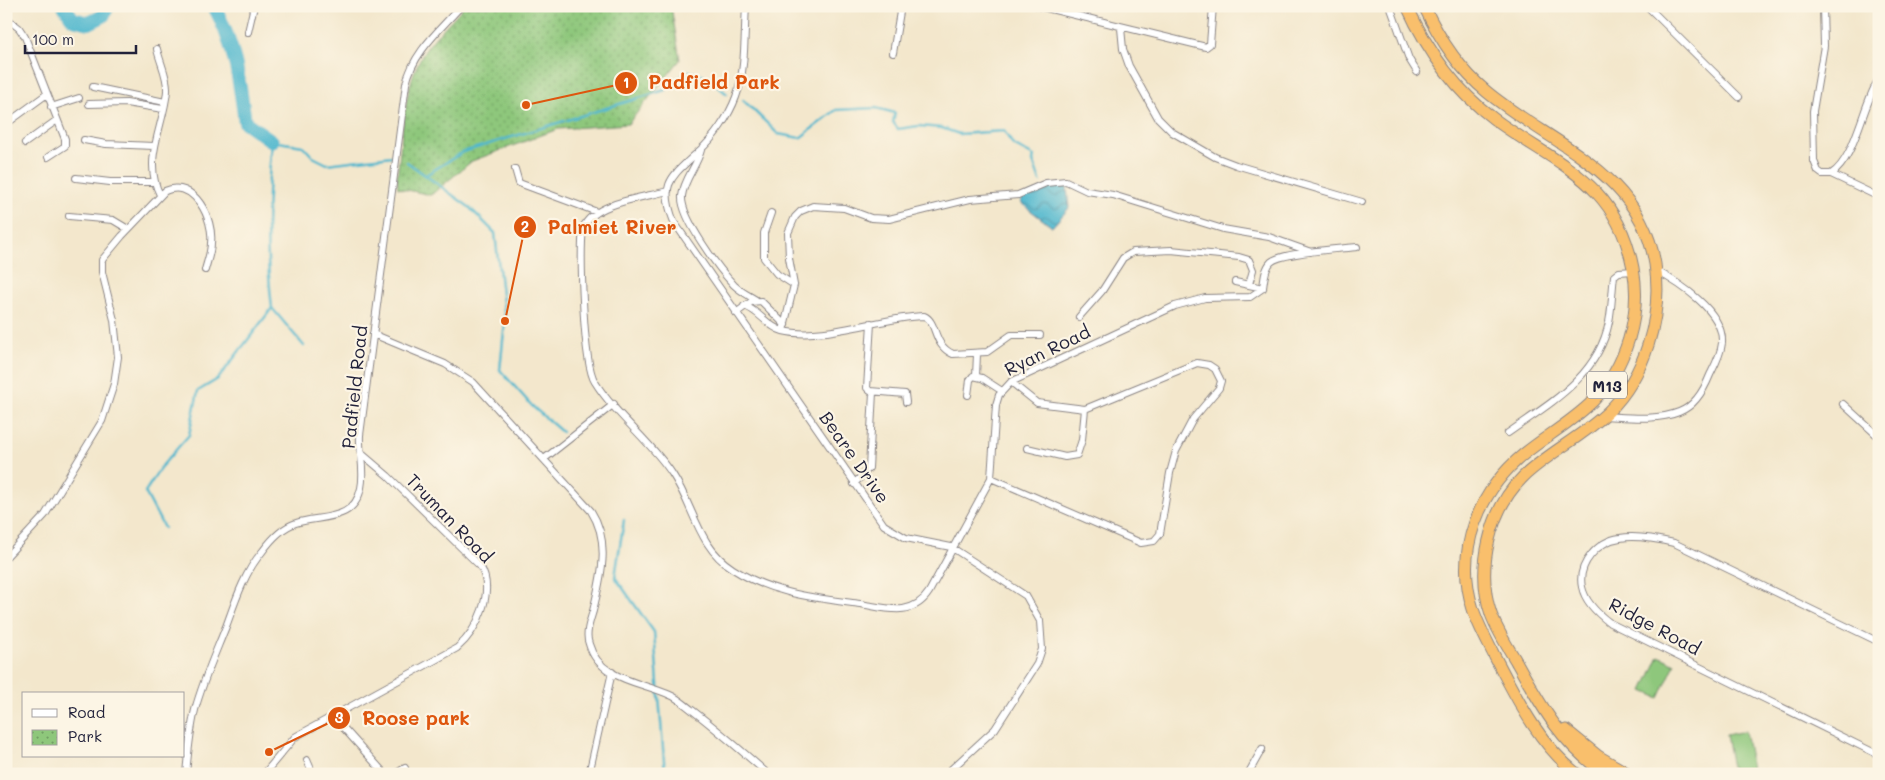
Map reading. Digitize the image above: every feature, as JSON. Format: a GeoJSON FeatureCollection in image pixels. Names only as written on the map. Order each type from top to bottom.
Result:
{"type":"FeatureCollection","features":[{"type":"Feature","properties":{"kind":"highway","name":"M13"},"geometry":{"type":"LineString","coordinates":[[1407,6],[1426,46],[1457,85],[1494,118],[1579,175],[1601,196],[1626,239],[1633,270],[1633,314],[1630,331],[1626,349],[1612,378],[1591,402],[1524,454],[1498,480],[1482,505],[1474,523],[1467,560],[1470,598],[1482,631],[1532,725],[1554,753],[1577,774]]}},
{"type":"Feature","properties":{"kind":"highway","name":"M13"},"geometry":{"type":"LineString","coordinates":[[1424,6],[1456,58],[1486,90],[1594,165],[1622,192],[1641,222],[1655,270],[1656,309],[1646,348],[1634,377],[1616,403],[1603,416],[1520,480],[1503,506],[1490,536],[1485,583],[1492,614],[1555,727],[1570,746],[1589,763],[1606,774]]}},
{"type":"Feature","properties":{"kind":"highway"},"geometry":{"type":"LineString","coordinates":[[1543,708],[1584,746],[1629,774]]}},
{"type":"Feature","properties":{"kind":"street"},"geometry":{"type":"LineString","coordinates":[[248,32],[254,6]]}},
{"type":"Feature","properties":{"kind":"street","name":"Padfield Road"},"geometry":{"type":"LineString","coordinates":[[186,774],[193,720],[200,696],[251,567],[266,546],[292,524],[331,518],[344,513],[354,505],[360,493],[363,480],[360,435],[409,73],[420,53],[460,6]]}},
{"type":"Feature","properties":{"kind":"street"},"geometry":{"type":"LineString","coordinates":[[746,6],[741,73],[736,97],[724,119],[701,150],[680,167],[672,178],[668,191],[597,212],[586,221],[582,237],[585,338],[593,380],[672,473],[686,496],[709,548],[735,570],[759,582],[808,597],[907,610],[913,608],[925,598],[951,547],[1026,596],[1040,621],[1042,649],[1037,664],[995,729],[946,774]]}},
{"type":"Feature","properties":{"kind":"street"},"geometry":{"type":"LineString","coordinates":[[893,53],[901,6]]}},
{"type":"Feature","properties":{"kind":"street"},"geometry":{"type":"LineString","coordinates":[[1038,6],[1198,46],[1209,46],[1213,6]]}},
{"type":"Feature","properties":{"kind":"street"},"geometry":{"type":"LineString","coordinates":[[1390,6],[1409,59],[1417,72]]}},
{"type":"Feature","properties":{"kind":"street"},"geometry":{"type":"LineString","coordinates":[[1647,6],[1739,97]]}},
{"type":"Feature","properties":{"kind":"street"},"geometry":{"type":"LineString","coordinates":[[1823,6],[1825,20],[1823,64],[1813,111],[1812,141],[1814,161],[1818,171],[1831,174],[1879,197]]}},
{"type":"Feature","properties":{"kind":"street"},"geometry":{"type":"LineString","coordinates":[[6,18],[19,28],[25,38],[66,145],[48,157]]}},
{"type":"Feature","properties":{"kind":"street"},"geometry":{"type":"LineString","coordinates":[[1121,28],[1122,48],[1129,66],[1154,112],[1172,132],[1215,156],[1362,202]]}},
{"type":"Feature","properties":{"kind":"street"},"geometry":{"type":"LineString","coordinates":[[157,49],[167,87],[154,146],[155,182],[160,195]]}},
{"type":"Feature","properties":{"kind":"street"},"geometry":{"type":"LineString","coordinates":[[1831,174],[1839,167],[1850,148],[1871,92],[1879,79]]}},
{"type":"Feature","properties":{"kind":"street"},"geometry":{"type":"LineString","coordinates":[[93,87],[164,106]]}},
{"type":"Feature","properties":{"kind":"street"},"geometry":{"type":"LineString","coordinates":[[6,124],[47,94]]}},
{"type":"Feature","properties":{"kind":"street"},"geometry":{"type":"LineString","coordinates":[[52,106],[79,98]]}},
{"type":"Feature","properties":{"kind":"street"},"geometry":{"type":"LineString","coordinates":[[89,104],[126,103],[164,106]]}},
{"type":"Feature","properties":{"kind":"street"},"geometry":{"type":"LineString","coordinates":[[25,143],[56,120]]}},
{"type":"Feature","properties":{"kind":"street"},"geometry":{"type":"LineString","coordinates":[[84,140],[106,144],[154,146]]}},
{"type":"Feature","properties":{"kind":"street"},"geometry":{"type":"LineString","coordinates":[[701,150],[683,189],[682,205],[693,227],[734,284],[756,300],[767,305],[786,329]]}},
{"type":"Feature","properties":{"kind":"street"},"geometry":{"type":"LineString","coordinates":[[515,169],[520,183],[597,212]]}},
{"type":"Feature","properties":{"kind":"street"},"geometry":{"type":"LineString","coordinates":[[76,178],[110,182],[155,182]]}},
{"type":"Feature","properties":{"kind":"street"},"geometry":{"type":"LineString","coordinates":[[786,329],[794,285],[788,258],[788,233],[796,217],[806,208],[824,206],[844,208],[871,218],[889,219],[970,199],[1018,195],[1056,180],[1066,181],[1087,191],[1113,196],[1223,229],[1269,237],[1311,252]]}},
{"type":"Feature","properties":{"kind":"street"},"geometry":{"type":"LineString","coordinates":[[6,556],[45,515],[91,440],[109,401],[117,373],[118,357],[114,320],[102,272],[102,260],[160,195],[170,188],[190,192],[202,206],[207,216],[211,238],[205,270]]}},
{"type":"Feature","properties":{"kind":"street","name":"Beare Drive"},"geometry":{"type":"LineString","coordinates":[[668,191],[670,212],[679,231],[884,525],[918,542],[951,547]]}},
{"type":"Feature","properties":{"kind":"street"},"geometry":{"type":"LineString","coordinates":[[771,213],[764,233],[764,258],[776,274],[794,285]]}},
{"type":"Feature","properties":{"kind":"street"},"geometry":{"type":"LineString","coordinates":[[69,216],[113,220],[128,229]]}},
{"type":"Feature","properties":{"kind":"street"},"geometry":{"type":"LineString","coordinates":[[1235,282],[1263,288],[1268,265],[1275,259],[1311,252],[1357,247]]}},
{"type":"Feature","properties":{"kind":"street"},"geometry":{"type":"LineString","coordinates":[[1078,316],[1102,291],[1123,258],[1142,250],[1239,257],[1249,260],[1252,267],[1249,284]]}},
{"type":"Feature","properties":{"kind":"street"},"geometry":{"type":"LineString","coordinates":[[1508,433],[1561,396],[1583,376],[1594,361],[1606,333],[1614,276],[1620,272],[1633,270]]}},
{"type":"Feature","properties":{"kind":"street"},"geometry":{"type":"LineString","coordinates":[[1603,416],[1664,416],[1681,412],[1701,392],[1719,354],[1721,334],[1711,312],[1699,300],[1655,270]]}},
{"type":"Feature","properties":{"kind":"street","name":"Ryan Road"},"geometry":{"type":"LineString","coordinates":[[951,547],[991,478],[994,416],[1002,391],[1011,382],[1175,306],[1205,298],[1250,297],[1263,288]]}},
{"type":"Feature","properties":{"kind":"street"},"geometry":{"type":"LineString","coordinates":[[736,313],[744,306],[756,300]]}},
{"type":"Feature","properties":{"kind":"street"},"geometry":{"type":"LineString","coordinates":[[744,306],[751,308],[767,323],[786,329],[820,332],[924,316],[930,320],[936,338],[947,351],[953,354],[977,354],[991,350],[1011,335],[1040,335]]}},
{"type":"Feature","properties":{"kind":"street"},"geometry":{"type":"LineString","coordinates":[[871,323],[866,386],[868,390],[873,392],[904,393],[906,395],[906,402]]}},
{"type":"Feature","properties":{"kind":"street"},"geometry":{"type":"LineString","coordinates":[[373,334],[461,373],[482,391],[591,511],[602,534],[603,559],[588,639],[598,661],[612,672],[672,695],[768,774]]}},
{"type":"Feature","properties":{"kind":"street"},"geometry":{"type":"LineString","coordinates":[[976,376],[977,354]]}},
{"type":"Feature","properties":{"kind":"street"},"geometry":{"type":"LineString","coordinates":[[991,478],[1141,543],[1154,540],[1163,529],[1170,472],[1176,451],[1193,420],[1216,394],[1221,381],[1219,374],[1209,365],[1197,363],[1085,409],[1037,403],[1011,382]]}},
{"type":"Feature","properties":{"kind":"street"},"geometry":{"type":"LineString","coordinates":[[976,376],[1002,391]]}},
{"type":"Feature","properties":{"kind":"street"},"geometry":{"type":"LineString","coordinates":[[968,395],[970,380],[976,376]]}},
{"type":"Feature","properties":{"kind":"street"},"geometry":{"type":"LineString","coordinates":[[854,484],[869,468],[873,392]]}},
{"type":"Feature","properties":{"kind":"street"},"geometry":{"type":"LineString","coordinates":[[544,459],[614,404]]}},
{"type":"Feature","properties":{"kind":"street"},"geometry":{"type":"LineString","coordinates":[[1843,404],[1879,437]]}},
{"type":"Feature","properties":{"kind":"street"},"geometry":{"type":"LineString","coordinates":[[1027,448],[1066,456],[1077,455],[1080,452],[1085,409]]}},
{"type":"Feature","properties":{"kind":"street","name":"Truman Road"},"geometry":{"type":"LineString","coordinates":[[264,774],[295,737],[457,648],[470,634],[486,591],[486,579],[480,566],[388,476],[361,453]]}},
{"type":"Feature","properties":{"kind":"street","name":"Ridge Road"},"geometry":{"type":"LineString","coordinates":[[1879,642],[1674,543],[1636,538],[1621,538],[1610,541],[1591,555],[1582,574],[1582,588],[1586,597],[1597,612],[1610,623],[1879,755]]}},
{"type":"Feature","properties":{"kind":"street"},"geometry":{"type":"LineString","coordinates":[[589,774],[612,672]]}},
{"type":"Feature","properties":{"kind":"street"},"geometry":{"type":"LineString","coordinates":[[334,714],[340,724],[385,774]]}},
{"type":"Feature","properties":{"kind":"street"},"geometry":{"type":"LineString","coordinates":[[1248,774],[1262,749]]}},
{"type":"Feature","properties":{"kind":"street"},"geometry":{"type":"LineString","coordinates":[[307,760],[313,774]]}},
{"type":"Feature","properties":{"kind":"street"},"geometry":{"type":"LineString","coordinates":[[394,774],[404,768]]}},
{"type":"Feature","properties":{"kind":"green space"},"geometry":{"type":"Polygon","coordinates":[[[464,6],[671,6],[680,60],[628,124],[558,129],[472,161],[431,195],[398,188],[397,177],[406,104],[413,76],[427,47],[464,6]]]}},
{"type":"Feature","properties":{"kind":"green space"},"geometry":{"type":"Polygon","coordinates":[[[1659,656],[1675,664],[1659,698],[1643,691],[1659,656]]]}},
{"type":"Feature","properties":{"kind":"green space"},"geometry":{"type":"Polygon","coordinates":[[[1745,731],[1752,770],[1733,773],[1726,735],[1745,731]]]}},
{"type":"Feature","properties":{"kind":"water"},"geometry":{"type":"Polygon","coordinates":[[[1059,185],[1067,187],[1069,208],[1052,227],[1021,203],[1021,197],[1049,186],[1059,185]]]}},
{"type":"Feature","properties":{"kind":"waterway"},"geometry":{"type":"LineString","coordinates":[[64,6],[73,19],[89,23],[103,16],[108,6]]}},
{"type":"Feature","properties":{"kind":"waterway"},"geometry":{"type":"LineString","coordinates":[[214,6],[231,49],[238,77],[245,122],[272,141]]}},
{"type":"Feature","properties":{"kind":"waterway"},"geometry":{"type":"LineString","coordinates":[[426,175],[463,152],[665,90],[688,71],[706,76],[727,94]]}},
{"type":"Feature","properties":{"kind":"waterway"},"geometry":{"type":"LineString","coordinates":[[743,100],[778,134],[800,138],[836,110],[876,108],[895,113],[893,122],[898,129],[919,126],[942,128],[959,134],[1004,131],[1013,145],[1034,156],[1033,161],[1040,181]]}},
{"type":"Feature","properties":{"kind":"waterway"},"geometry":{"type":"LineString","coordinates":[[164,528],[145,492],[161,467],[189,435],[198,391],[218,379],[272,308],[267,224],[272,141],[303,146],[313,157],[327,164],[392,156]]}},
{"type":"Feature","properties":{"kind":"waterway"},"geometry":{"type":"LineString","coordinates":[[407,162],[469,207],[495,233],[505,321],[500,370],[533,407],[562,432]]}},
{"type":"Feature","properties":{"kind":"waterway"},"geometry":{"type":"LineString","coordinates":[[272,308],[304,346]]}},
{"type":"Feature","properties":{"kind":"waterway"},"geometry":{"type":"LineString","coordinates":[[624,520],[615,577],[654,632],[665,774]]}},
{"type":"Feature","properties":{"kind":"place","name":"Padfield Park"},"geometry":{"type":"Point","coordinates":[526,105]}},
{"type":"Feature","properties":{"kind":"place","name":"Palmiet River"},"geometry":{"type":"Point","coordinates":[505,321]}},
{"type":"Feature","properties":{"kind":"place","name":"Roose park"},"geometry":{"type":"Point","coordinates":[269,752]}}]}
